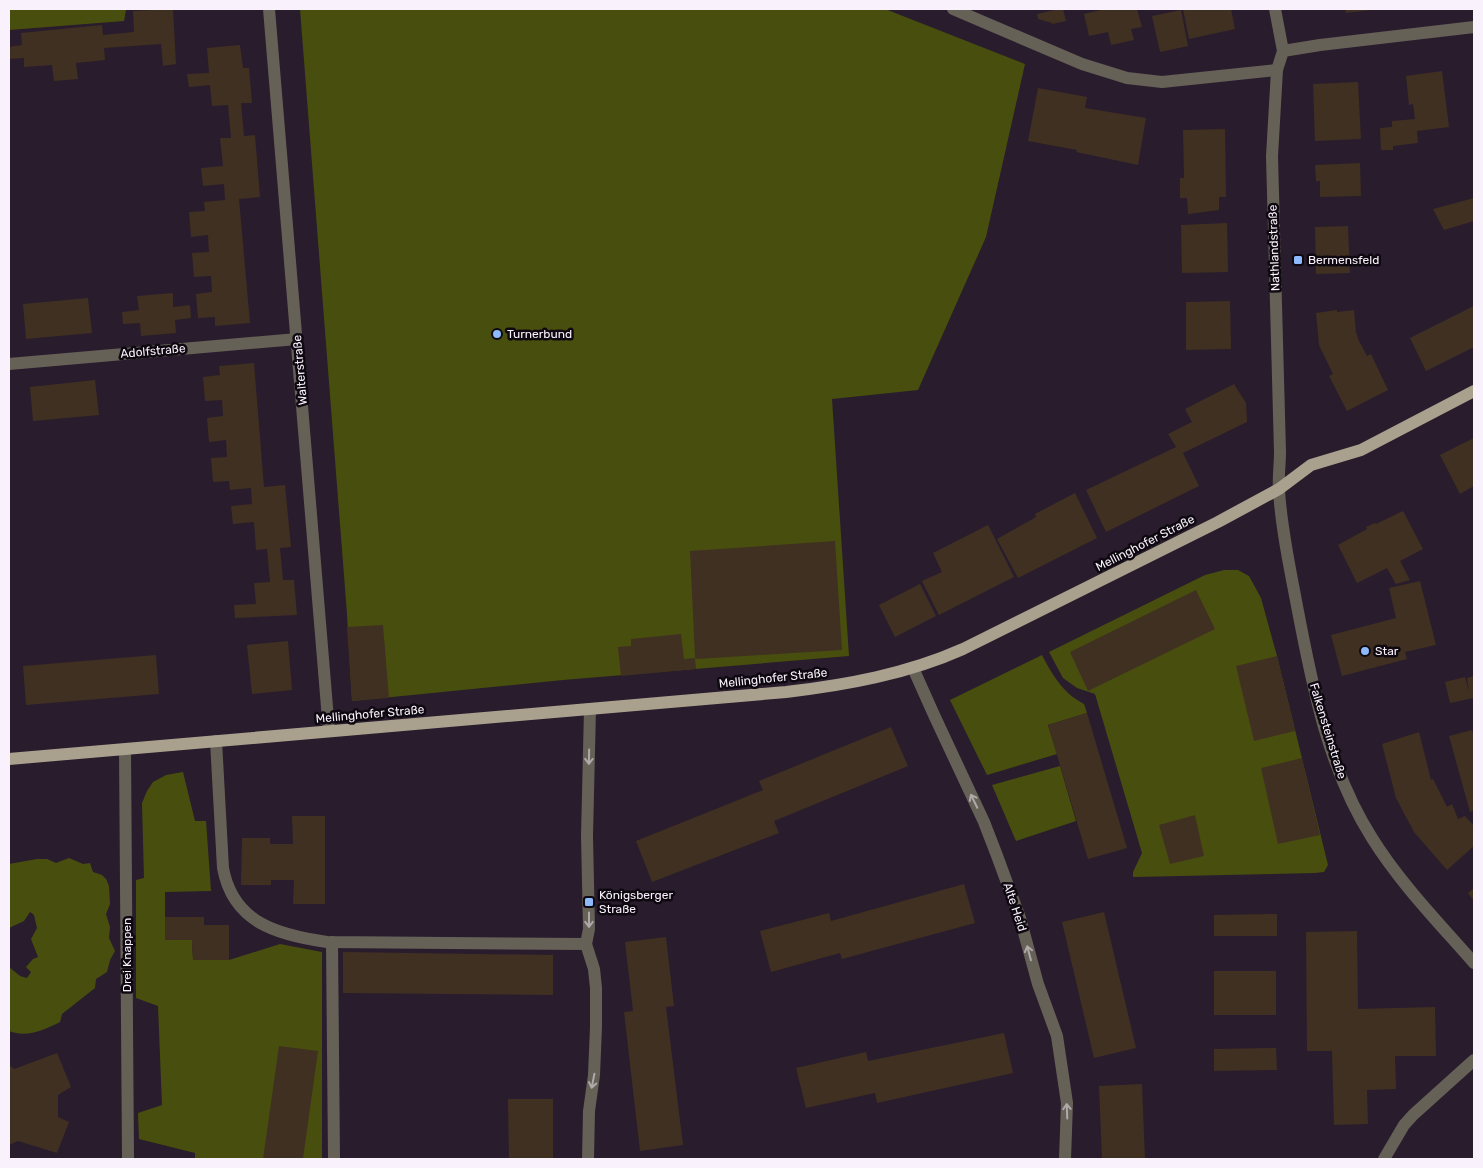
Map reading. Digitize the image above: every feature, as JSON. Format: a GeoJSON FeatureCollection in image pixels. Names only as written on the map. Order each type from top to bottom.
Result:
{"type":"FeatureCollection","features":[{"type":"Feature","properties":{"kind":"main road","name":"Mellinghofer Straße"},"geometry":{"type":"LineString","coordinates":[[9,759],[819,688],[913,668],[939,660],[963,649],[1218,522],[1279,489],[1310,465],[1361,450],[1474,391]]}},
{"type":"Feature","properties":{"kind":"street","name":"Walterstraße"},"geometry":{"type":"LineString","coordinates":[[269,9],[298,339],[329,731]]}},
{"type":"Feature","properties":{"kind":"street"},"geometry":{"type":"LineString","coordinates":[[953,9],[1082,64],[1126,78],[1162,82],[1276,70]]}},
{"type":"Feature","properties":{"kind":"street"},"geometry":{"type":"LineString","coordinates":[[1275,9],[1283,51],[1474,27]]}},
{"type":"Feature","properties":{"kind":"street","name":"Nathlandstraße"},"geometry":{"type":"LineString","coordinates":[[1279,489],[1280,452],[1272,174],[1276,70],[1283,51]]}},
{"type":"Feature","properties":{"kind":"street","name":"Adolfstraße"},"geometry":{"type":"LineString","coordinates":[[9,364],[298,339]]}},
{"type":"Feature","properties":{"kind":"street","name":"Falkensteinstraße"},"geometry":{"type":"LineString","coordinates":[[1279,489],[1289,566],[1304,642],[1324,726],[1345,787],[1364,824],[1382,853],[1413,894],[1474,963]]}},
{"type":"Feature","properties":{"kind":"street","name":"Alte Heid"},"geometry":{"type":"LineString","coordinates":[[913,668],[984,822],[1020,918],[1038,984],[1057,1036],[1067,1103],[1065,1159]]}},
{"type":"Feature","properties":{"kind":"street"},"geometry":{"type":"LineString","coordinates":[[588,1159],[589,1111],[594,1075],[596,1027],[594,969],[586,944],[589,929],[587,836],[590,709]]}},
{"type":"Feature","properties":{"kind":"street"},"geometry":{"type":"LineString","coordinates":[[216,741],[225,881],[230,894],[237,904],[255,920],[295,937],[332,942],[586,944]]}},
{"type":"Feature","properties":{"kind":"street","name":"Drei Knappen"},"geometry":{"type":"LineString","coordinates":[[125,750],[128,1159]]}},
{"type":"Feature","properties":{"kind":"street"},"geometry":{"type":"LineString","coordinates":[[332,942],[334,1159]]}},
{"type":"Feature","properties":{"kind":"street"},"geometry":{"type":"LineString","coordinates":[[1384,1159],[1404,1125],[1413,1115],[1474,1060]]}},
{"type":"Feature","properties":{"kind":"green space"},"geometry":{"type":"Polygon","coordinates":[[[9,9],[126,10],[124,21],[9,30],[9,9]]]}},
{"type":"Feature","properties":{"kind":"green space"},"geometry":{"type":"Polygon","coordinates":[[[300,9],[885,9],[1025,64],[986,237],[918,390],[832,399],[849,656],[563,680],[352,701],[347,614],[300,9]]]}},
{"type":"Feature","properties":{"kind":"green space"},"geometry":{"type":"Polygon","coordinates":[[[1224,570],[1238,570],[1249,576],[1261,598],[1328,865],[1324,872],[1315,873],[1133,877],[1133,872],[1142,853],[1095,694],[1077,688],[1063,678],[1049,652],[1205,575],[1224,570]]]}},
{"type":"Feature","properties":{"kind":"green space"},"geometry":{"type":"Polygon","coordinates":[[[1042,655],[1059,683],[1070,695],[1084,704],[1087,713],[1048,725],[1057,754],[987,775],[950,700],[1042,655]]]}},
{"type":"Feature","properties":{"kind":"green space"},"geometry":{"type":"Polygon","coordinates":[[[1060,766],[1076,821],[1016,841],[992,785],[1060,766]]]}},
{"type":"Feature","properties":{"kind":"green space"},"geometry":{"type":"Polygon","coordinates":[[[183,772],[195,821],[206,821],[211,891],[165,892],[165,939],[192,940],[193,960],[229,960],[280,944],[322,952],[322,1159],[195,1159],[195,1153],[139,1139],[138,1113],[162,1105],[158,1006],[136,998],[136,880],[144,878],[142,803],[153,782],[166,775],[183,772]]]}},
{"type":"Feature","properties":{"kind":"green space"},"geometry":{"type":"Polygon","coordinates":[[[69,858],[83,864],[90,863],[93,872],[102,875],[106,879],[109,886],[110,904],[106,914],[110,927],[109,938],[115,951],[107,972],[96,979],[95,988],[62,1014],[60,1022],[42,1030],[29,1033],[22,1034],[9,1031],[9,967],[20,976],[27,978],[31,972],[26,967],[33,959],[38,957],[31,939],[37,928],[34,915],[30,912],[24,921],[9,928],[9,864],[37,859],[47,859],[56,863],[69,858]]]}},
{"type":"Feature","properties":{"kind":"building"},"geometry":{"type":"Polygon","coordinates":[[[173,9],[176,64],[163,66],[161,44],[104,48],[105,60],[76,63],[78,79],[54,81],[52,65],[24,67],[24,58],[9,59],[9,47],[22,45],[21,33],[102,25],[103,35],[134,32],[133,11],[173,9]]]}},
{"type":"Feature","properties":{"kind":"building"},"geometry":{"type":"Polygon","coordinates":[[[1063,9],[1066,21],[1052,24],[1038,19],[1037,14],[1063,9]]]}},
{"type":"Feature","properties":{"kind":"building"},"geometry":{"type":"Polygon","coordinates":[[[1105,9],[1137,9],[1142,27],[1131,29],[1134,40],[1111,45],[1108,32],[1089,36],[1084,14],[1105,9]]]}},
{"type":"Feature","properties":{"kind":"building"},"geometry":{"type":"Polygon","coordinates":[[[1183,9],[1231,9],[1235,29],[1189,39],[1183,9]]]}},
{"type":"Feature","properties":{"kind":"building"},"geometry":{"type":"Polygon","coordinates":[[[1345,9],[1371,9],[1371,10],[1346,13],[1345,9]]]}},
{"type":"Feature","properties":{"kind":"building"},"geometry":{"type":"Polygon","coordinates":[[[1181,10],[1188,46],[1160,52],[1152,16],[1181,10]]]}},
{"type":"Feature","properties":{"kind":"building"},"geometry":{"type":"Polygon","coordinates":[[[240,45],[243,68],[249,68],[252,103],[241,103],[244,136],[255,135],[260,197],[239,199],[250,323],[215,326],[215,317],[198,318],[196,294],[212,292],[211,276],[194,277],[192,253],[209,252],[208,235],[191,237],[189,212],[205,211],[204,202],[225,200],[224,184],[203,186],[201,168],[223,166],[220,138],[231,138],[228,105],[212,106],[210,85],[189,87],[187,74],[209,73],[207,48],[240,45]]]}},
{"type":"Feature","properties":{"kind":"building"},"geometry":{"type":"Polygon","coordinates":[[[1442,71],[1449,127],[1417,131],[1418,143],[1393,146],[1393,150],[1381,150],[1380,128],[1392,127],[1392,121],[1415,119],[1413,104],[1409,105],[1406,76],[1442,71]]]}},
{"type":"Feature","properties":{"kind":"building"},"geometry":{"type":"Polygon","coordinates":[[[1358,82],[1361,139],[1315,141],[1313,84],[1358,82]]]}},
{"type":"Feature","properties":{"kind":"building"},"geometry":{"type":"Polygon","coordinates":[[[1038,88],[1087,97],[1085,108],[1146,118],[1138,165],[1076,152],[1077,150],[1028,141],[1038,88]]]}},
{"type":"Feature","properties":{"kind":"building"},"geometry":{"type":"Polygon","coordinates":[[[1225,129],[1226,197],[1219,197],[1219,210],[1188,214],[1187,198],[1180,198],[1180,178],[1184,178],[1183,130],[1225,129]]]}},
{"type":"Feature","properties":{"kind":"building"},"geometry":{"type":"Polygon","coordinates":[[[1360,163],[1361,196],[1320,197],[1320,181],[1316,181],[1315,165],[1360,163]]]}},
{"type":"Feature","properties":{"kind":"building"},"geometry":{"type":"Polygon","coordinates":[[[1474,198],[1474,221],[1444,230],[1433,209],[1474,198]]]}},
{"type":"Feature","properties":{"kind":"building"},"geometry":{"type":"Polygon","coordinates":[[[1227,223],[1228,272],[1182,273],[1181,225],[1227,223]]]}},
{"type":"Feature","properties":{"kind":"building"},"geometry":{"type":"Polygon","coordinates":[[[1348,226],[1350,273],[1316,274],[1315,227],[1348,226]]]}},
{"type":"Feature","properties":{"kind":"building"},"geometry":{"type":"Polygon","coordinates":[[[173,293],[173,307],[190,305],[191,318],[175,320],[176,333],[141,336],[140,323],[123,324],[122,312],[139,310],[137,296],[173,293]]]}},
{"type":"Feature","properties":{"kind":"building"},"geometry":{"type":"Polygon","coordinates":[[[88,298],[92,333],[26,339],[23,304],[88,298]]]}},
{"type":"Feature","properties":{"kind":"building"},"geometry":{"type":"Polygon","coordinates":[[[1230,301],[1231,349],[1186,350],[1186,302],[1230,301]]]}},
{"type":"Feature","properties":{"kind":"building"},"geometry":{"type":"Polygon","coordinates":[[[1474,306],[1474,347],[1426,371],[1410,338],[1474,306]]]}},
{"type":"Feature","properties":{"kind":"building"},"geometry":{"type":"Polygon","coordinates":[[[1337,310],[1337,312],[1354,310],[1356,332],[1359,341],[1367,356],[1371,354],[1388,390],[1347,411],[1329,376],[1333,374],[1319,345],[1316,313],[1337,310]]]}},
{"type":"Feature","properties":{"kind":"building"},"geometry":{"type":"Polygon","coordinates":[[[254,363],[264,487],[285,485],[291,547],[280,548],[283,580],[294,580],[297,615],[235,618],[234,605],[256,604],[254,583],[270,582],[267,549],[256,550],[254,522],[233,524],[231,506],[252,504],[251,488],[230,490],[229,481],[213,482],[211,458],[227,457],[226,440],[209,442],[207,418],[223,416],[222,400],[205,401],[203,377],[220,375],[219,366],[254,363]]]}},
{"type":"Feature","properties":{"kind":"building"},"geometry":{"type":"Polygon","coordinates":[[[95,380],[99,415],[33,421],[30,387],[95,380]]]}},
{"type":"Feature","properties":{"kind":"building"},"geometry":{"type":"Polygon","coordinates":[[[1234,384],[1246,403],[1247,422],[1183,453],[1199,486],[1106,532],[1086,490],[1176,447],[1168,434],[1192,422],[1185,409],[1234,384]]]}},
{"type":"Feature","properties":{"kind":"building"},"geometry":{"type":"Polygon","coordinates":[[[1474,438],[1474,486],[1460,494],[1440,455],[1474,438]]]}},
{"type":"Feature","properties":{"kind":"building"},"geometry":{"type":"Polygon","coordinates":[[[1075,493],[1097,538],[1018,578],[997,539],[1036,517],[1035,514],[1075,493]]]}},
{"type":"Feature","properties":{"kind":"building"},"geometry":{"type":"Polygon","coordinates":[[[1403,511],[1423,549],[1400,561],[1410,580],[1396,584],[1387,568],[1357,583],[1338,545],[1367,529],[1366,527],[1403,511]]]}},
{"type":"Feature","properties":{"kind":"building"},"geometry":{"type":"Polygon","coordinates":[[[988,525],[1014,577],[939,615],[922,581],[942,572],[933,553],[988,525]]]}},
{"type":"Feature","properties":{"kind":"building"},"geometry":{"type":"Polygon","coordinates":[[[835,541],[842,650],[695,658],[690,551],[835,541]]]}},
{"type":"Feature","properties":{"kind":"building"},"geometry":{"type":"Polygon","coordinates":[[[1420,581],[1436,645],[1405,652],[1407,659],[1342,676],[1331,635],[1396,618],[1389,588],[1420,581]]]}},
{"type":"Feature","properties":{"kind":"building"},"geometry":{"type":"Polygon","coordinates":[[[920,584],[936,616],[895,637],[879,605],[920,584]]]}},
{"type":"Feature","properties":{"kind":"building"},"geometry":{"type":"Polygon","coordinates":[[[1196,590],[1215,629],[1088,691],[1070,652],[1196,590]]]}},
{"type":"Feature","properties":{"kind":"building"},"geometry":{"type":"Polygon","coordinates":[[[383,625],[389,698],[352,701],[347,627],[383,625]]]}},
{"type":"Feature","properties":{"kind":"building"},"geometry":{"type":"Polygon","coordinates":[[[681,634],[684,659],[695,658],[696,669],[621,676],[618,647],[631,646],[631,639],[681,634]]]}},
{"type":"Feature","properties":{"kind":"building"},"geometry":{"type":"Polygon","coordinates":[[[288,641],[292,690],[252,694],[247,645],[288,641]]]}},
{"type":"Feature","properties":{"kind":"building"},"geometry":{"type":"Polygon","coordinates":[[[156,655],[159,694],[26,705],[23,666],[156,655]]]}},
{"type":"Feature","properties":{"kind":"building"},"geometry":{"type":"Polygon","coordinates":[[[1277,656],[1295,731],[1254,741],[1236,666],[1277,656]]]}},
{"type":"Feature","properties":{"kind":"building"},"geometry":{"type":"Polygon","coordinates":[[[1474,676],[1474,698],[1450,703],[1445,682],[1465,677],[1469,692],[1467,678],[1474,676]]]}},
{"type":"Feature","properties":{"kind":"building"},"geometry":{"type":"Polygon","coordinates":[[[1087,713],[1127,848],[1088,859],[1048,725],[1087,713]]]}},
{"type":"Feature","properties":{"kind":"building"},"geometry":{"type":"Polygon","coordinates":[[[891,727],[908,766],[774,821],[779,833],[652,882],[636,841],[763,790],[759,781],[891,727]]]}},
{"type":"Feature","properties":{"kind":"building"},"geometry":{"type":"Polygon","coordinates":[[[1472,730],[1474,734],[1474,810],[1470,812],[1449,736],[1472,730]]]}},
{"type":"Feature","properties":{"kind":"building"},"geometry":{"type":"Polygon","coordinates":[[[1419,732],[1431,780],[1433,779],[1447,807],[1452,804],[1458,819],[1465,816],[1474,826],[1474,846],[1447,870],[1414,832],[1396,798],[1382,744],[1419,732]]]}},
{"type":"Feature","properties":{"kind":"building"},"geometry":{"type":"Polygon","coordinates":[[[1302,758],[1320,835],[1278,844],[1261,768],[1302,758]]]}},
{"type":"Feature","properties":{"kind":"building"},"geometry":{"type":"Polygon","coordinates":[[[1195,815],[1204,856],[1170,864],[1159,825],[1195,815]]]}},
{"type":"Feature","properties":{"kind":"building"},"geometry":{"type":"Polygon","coordinates":[[[292,816],[325,816],[325,904],[293,904],[294,880],[271,880],[271,885],[241,885],[242,838],[270,838],[270,844],[293,844],[292,816]]]}},
{"type":"Feature","properties":{"kind":"building"},"geometry":{"type":"Polygon","coordinates":[[[964,884],[975,923],[842,959],[840,953],[771,972],[760,931],[829,913],[831,921],[964,884]]]}},
{"type":"Feature","properties":{"kind":"building"},"geometry":{"type":"Polygon","coordinates":[[[1474,888],[1474,901],[1468,893],[1474,888]]]}},
{"type":"Feature","properties":{"kind":"building"},"geometry":{"type":"Polygon","coordinates":[[[1104,912],[1136,1048],[1094,1058],[1062,922],[1104,912]]]}},
{"type":"Feature","properties":{"kind":"building"},"geometry":{"type":"Polygon","coordinates":[[[1277,914],[1277,936],[1214,936],[1214,915],[1277,914]]]}},
{"type":"Feature","properties":{"kind":"building"},"geometry":{"type":"Polygon","coordinates":[[[165,917],[204,917],[204,925],[229,925],[229,960],[193,960],[192,940],[165,940],[165,917]]]}},
{"type":"Feature","properties":{"kind":"building"},"geometry":{"type":"Polygon","coordinates":[[[1357,931],[1358,1009],[1435,1007],[1436,1056],[1395,1056],[1396,1089],[1367,1090],[1368,1124],[1334,1125],[1332,1051],[1307,1051],[1306,932],[1357,931]]]}},
{"type":"Feature","properties":{"kind":"building"},"geometry":{"type":"Polygon","coordinates":[[[666,937],[674,1006],[666,1007],[683,1145],[640,1151],[624,1012],[633,1011],[625,942],[666,937]]]}},
{"type":"Feature","properties":{"kind":"building"},"geometry":{"type":"Polygon","coordinates":[[[343,952],[553,955],[553,995],[343,993],[343,952]]]}},
{"type":"Feature","properties":{"kind":"building"},"geometry":{"type":"Polygon","coordinates":[[[1214,971],[1276,971],[1276,1015],[1214,1015],[1214,971]]]}},
{"type":"Feature","properties":{"kind":"building"},"geometry":{"type":"Polygon","coordinates":[[[1004,1033],[1013,1073],[877,1103],[875,1093],[806,1108],[796,1068],[866,1052],[868,1061],[1004,1033]]]}},
{"type":"Feature","properties":{"kind":"building"},"geometry":{"type":"Polygon","coordinates":[[[279,1046],[318,1051],[303,1159],[263,1159],[279,1046]]]}},
{"type":"Feature","properties":{"kind":"building"},"geometry":{"type":"Polygon","coordinates":[[[1276,1048],[1277,1070],[1214,1071],[1214,1049],[1276,1048]]]}},
{"type":"Feature","properties":{"kind":"building"},"geometry":{"type":"Polygon","coordinates":[[[57,1053],[71,1087],[58,1095],[58,1117],[69,1122],[57,1153],[18,1141],[9,1145],[9,1065],[14,1069],[57,1053]]]}},
{"type":"Feature","properties":{"kind":"building"},"geometry":{"type":"Polygon","coordinates":[[[1142,1084],[1145,1159],[1102,1159],[1099,1086],[1142,1084]]]}},
{"type":"Feature","properties":{"kind":"building"},"geometry":{"type":"Polygon","coordinates":[[[508,1099],[553,1099],[553,1159],[509,1159],[508,1099]]]}},
{"type":"Feature","properties":{"kind":"place","name":"Bermensfeld"},"geometry":{"type":"Point","coordinates":[1298,260]}},
{"type":"Feature","properties":{"kind":"place","name":"Turnerbund"},"geometry":{"type":"Point","coordinates":[497,334]}},
{"type":"Feature","properties":{"kind":"place","name":"Star"},"geometry":{"type":"Point","coordinates":[1365,651]}},
{"type":"Feature","properties":{"kind":"place","name":"Königsberger Straße"},"geometry":{"type":"Point","coordinates":[589,902]}}]}
